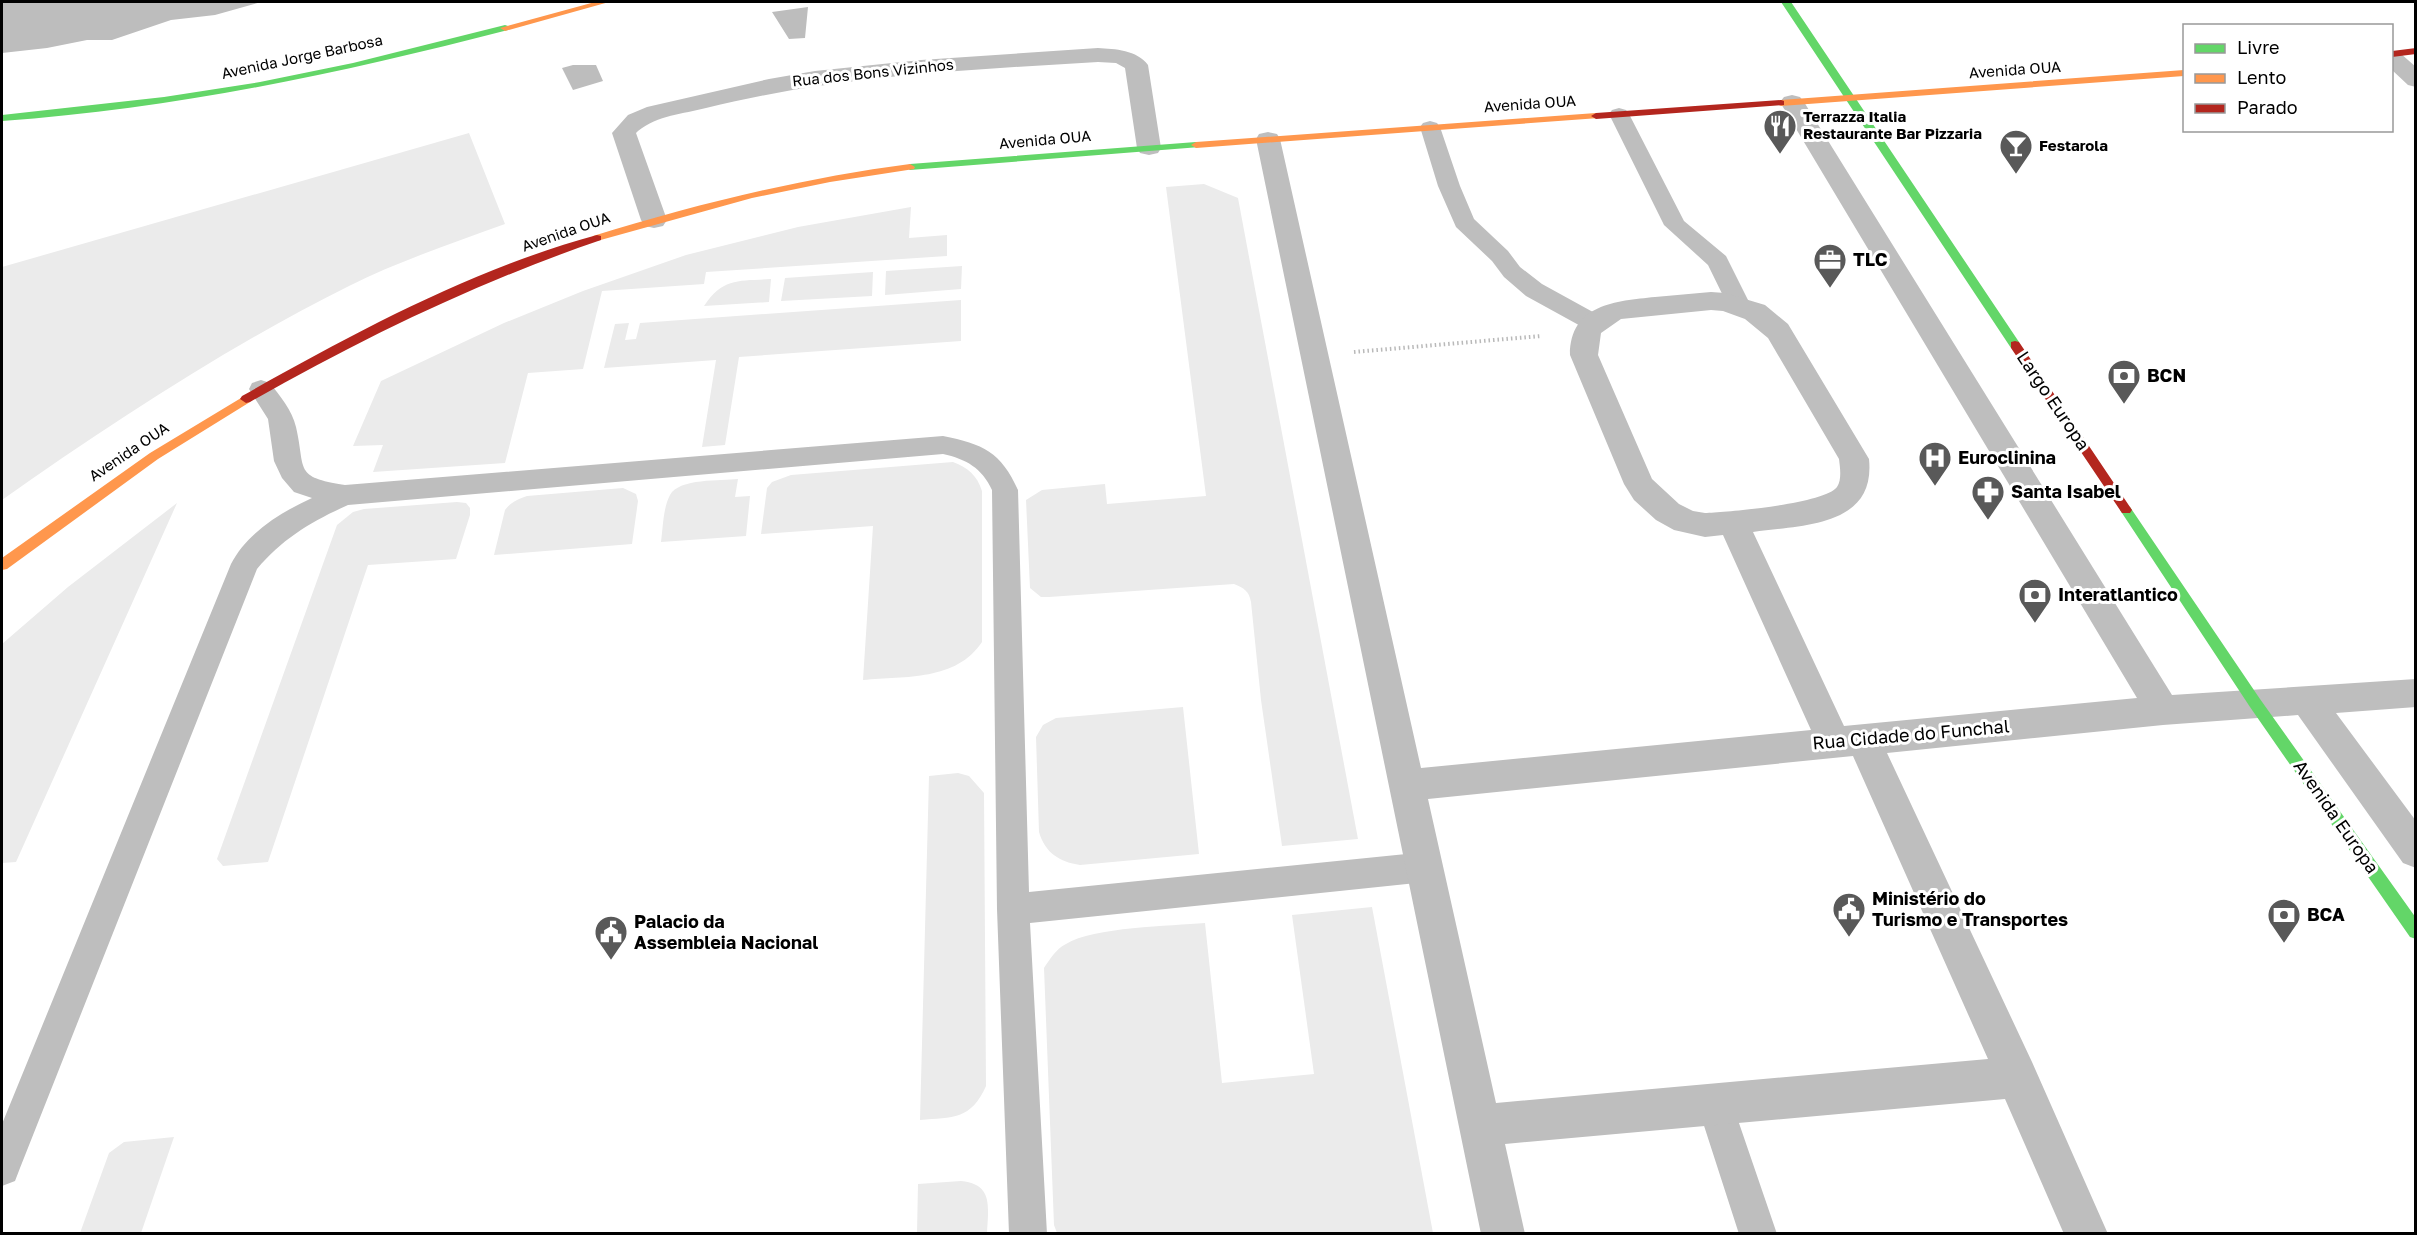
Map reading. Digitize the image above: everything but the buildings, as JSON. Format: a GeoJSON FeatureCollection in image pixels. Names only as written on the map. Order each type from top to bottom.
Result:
{"type":"FeatureCollection","features":[{"type":"Feature","properties":{"kind":"street","name":"Avenida Jorge Barbosa"},"geometry":{"type":"LineString","coordinates":[[2,118],[259,85],[354,64],[604,2]]}},
{"type":"Feature","properties":{"kind":"street","name":"Largo Europa"},"geometry":{"type":"LineString","coordinates":[[1786,2],[2255,703]]}},
{"type":"Feature","properties":{"kind":"street"},"geometry":{"type":"LineString","coordinates":[[2393,56],[2415,51]]}},
{"type":"Feature","properties":{"kind":"street","name":"Rua dos Bons Vizinhos"},"geometry":{"type":"LineString","coordinates":[[654,220],[624,133],[628,127],[648,115],[777,84],[814,78],[909,67],[1098,55],[1120,56],[1128,58],[1136,65],[1149,148]]}},
{"type":"Feature","properties":{"kind":"street"},"geometry":{"type":"LineString","coordinates":[[2393,58],[2415,80]]}},
{"type":"Feature","properties":{"kind":"street","name":"Avenida OUA"},"geometry":{"type":"LineString","coordinates":[[2,565],[72,510],[190,431],[299,366],[410,310],[552,254],[654,220],[787,188],[890,170],[1149,148],[1852,99],[2183,73]]}},
{"type":"Feature","properties":{"kind":"street"},"geometry":{"type":"LineString","coordinates":[[1792,102],[2163,710]]}},
{"type":"Feature","properties":{"kind":"street"},"geometry":{"type":"LineString","coordinates":[[1268,139],[1503,1233]]}},
{"type":"Feature","properties":{"kind":"street"},"geometry":{"type":"LineString","coordinates":[[1711,300],[1739,306],[1755,312],[1778,331],[1854,459],[1855,484],[1849,494],[1836,505],[1820,511],[1704,525],[1673,516],[1647,496],[1639,484],[1584,355],[1583,342],[1590,328],[1604,315],[1617,310],[1711,300]]}},
{"type":"Feature","properties":{"kind":"street"},"geometry":{"type":"LineString","coordinates":[[1734,522],[1849,741],[2017,1077],[2086,1233]]}},
{"type":"Feature","properties":{"kind":"street","name":"Rua Cidade do Funchal"},"geometry":{"type":"LineString","coordinates":[[1408,785],[2163,710],[2415,693]]}},
{"type":"Feature","properties":{"kind":"street"},"geometry":{"type":"LineString","coordinates":[[2306,699],[2415,851]]}},
{"type":"Feature","properties":{"kind":"street","name":"Avenida Europa"},"geometry":{"type":"LineString","coordinates":[[2255,703],[2415,932]]}},
{"type":"Feature","properties":{"kind":"street"},"geometry":{"type":"LineString","coordinates":[[1479,1125],[2017,1077]]}},
{"type":"Feature","properties":{"kind":"lane"},"geometry":{"type":"LineString","coordinates":[[1619,114],[1675,225],[1718,261],[1739,306]]}},
{"type":"Feature","properties":{"kind":"lane"},"geometry":{"type":"LineString","coordinates":[[1430,127],[1449,186],[1464,222],[1500,256],[1512,272],[1590,328]]}},
{"type":"Feature","properties":{"kind":"lane"},"geometry":{"type":"LineString","coordinates":[[261,389],[278,411],[292,477],[302,485],[316,490],[345,495],[943,445],[966,449],[985,459],[999,474],[1005,490],[1013,909],[1028,1233]]}},
{"type":"Feature","properties":{"kind":"lane"},"geometry":{"type":"LineString","coordinates":[[2,1168],[244,564],[264,541],[286,523],[345,495]]}},
{"type":"Feature","properties":{"kind":"lane"},"geometry":{"type":"LineString","coordinates":[[1013,909],[1426,867]]}},
{"type":"Feature","properties":{"kind":"lane"},"geometry":{"type":"LineString","coordinates":[[1715,1104],[1758,1233]]}},
{"type":"Feature","properties":{"kind":"path"},"geometry":{"type":"LineString","coordinates":[[1314,355],[1590,328]]}},
{"type":"Feature","properties":{"kind":"shaded area"},"geometry":{"type":"Polygon","coordinates":[[[2,2],[261,2],[215,15],[171,20],[112,40],[87,40],[47,48],[2,53],[2,2]]]}},
{"type":"Feature","properties":{"kind":"shaded area"},"geometry":{"type":"Polygon","coordinates":[[[808,7],[805,38],[789,39],[772,12],[808,7]]]}},
{"type":"Feature","properties":{"kind":"shaded area"},"geometry":{"type":"Polygon","coordinates":[[[573,65],[596,65],[603,81],[573,90],[562,68],[573,65]]]}},
{"type":"Feature","properties":{"kind":"shaded area"},"geometry":{"type":"Polygon","coordinates":[[[469,133],[505,224],[387,268],[259,334],[171,387],[2,500],[2,267],[469,133]]]}},
{"type":"Feature","properties":{"kind":"shaded area"},"geometry":{"type":"Polygon","coordinates":[[[1204,184],[1238,198],[1358,839],[1282,846],[1261,700],[1251,602],[1249,595],[1243,589],[1234,584],[1041,597],[1030,588],[1026,500],[1042,490],[1105,484],[1107,504],[1206,496],[1166,187],[1204,184]]]}},
{"type":"Feature","properties":{"kind":"shaded area"},"geometry":{"type":"Polygon","coordinates":[[[911,207],[909,238],[947,235],[947,256],[706,272],[704,284],[602,291],[583,369],[528,373],[505,463],[373,472],[383,445],[353,446],[381,381],[504,323],[583,291],[686,255],[798,227],[911,207]]]}},
{"type":"Feature","properties":{"kind":"shaded area"},"geometry":{"type":"Polygon","coordinates":[[[962,266],[961,289],[885,295],[886,271],[962,266]]]}},
{"type":"Feature","properties":{"kind":"shaded area"},"geometry":{"type":"Polygon","coordinates":[[[873,272],[872,296],[781,301],[785,278],[873,272]]]}},
{"type":"Feature","properties":{"kind":"shaded area"},"geometry":{"type":"Polygon","coordinates":[[[771,279],[769,302],[704,306],[725,285],[733,282],[771,279]]]}},
{"type":"Feature","properties":{"kind":"shaded area"},"geometry":{"type":"Polygon","coordinates":[[[961,300],[961,341],[739,357],[725,445],[702,447],[716,360],[604,368],[615,324],[629,323],[625,340],[636,339],[640,323],[961,300]]]}},
{"type":"Feature","properties":{"kind":"shaded area"},"geometry":{"type":"Polygon","coordinates":[[[953,462],[971,473],[982,491],[982,642],[971,655],[944,670],[913,677],[863,680],[873,526],[761,534],[767,488],[772,482],[791,475],[953,462]]]}},
{"type":"Feature","properties":{"kind":"shaded area"},"geometry":{"type":"Polygon","coordinates":[[[738,479],[735,497],[750,496],[746,536],[661,542],[666,506],[670,495],[675,490],[691,483],[738,479]]]}},
{"type":"Feature","properties":{"kind":"shaded area"},"geometry":{"type":"Polygon","coordinates":[[[623,488],[636,494],[638,501],[632,544],[494,555],[505,510],[518,500],[527,496],[623,488]]]}},
{"type":"Feature","properties":{"kind":"shaded area"},"geometry":{"type":"Polygon","coordinates":[[[177,503],[16,862],[2,863],[2,644],[68,587],[177,503]]]}},
{"type":"Feature","properties":{"kind":"shaded area"},"geometry":{"type":"Polygon","coordinates":[[[466,503],[470,508],[470,515],[456,559],[368,565],[268,862],[223,866],[217,859],[337,525],[353,512],[364,509],[466,503]]]}},
{"type":"Feature","properties":{"kind":"shaded area"},"geometry":{"type":"Polygon","coordinates":[[[1183,707],[1199,854],[1080,865],[1066,862],[1049,851],[1039,832],[1036,737],[1043,725],[1056,718],[1183,707]]]}},
{"type":"Feature","properties":{"kind":"shaded area"},"geometry":{"type":"Polygon","coordinates":[[[958,773],[969,776],[984,793],[986,1086],[974,1105],[960,1115],[920,1120],[929,776],[958,773]]]}},
{"type":"Feature","properties":{"kind":"shaded area"},"geometry":{"type":"Polygon","coordinates":[[[1372,907],[1433,1233],[1057,1233],[1054,1225],[1044,968],[1056,951],[1078,938],[1094,934],[1133,928],[1205,923],[1222,1083],[1314,1074],[1292,915],[1372,907]]]}},
{"type":"Feature","properties":{"kind":"shaded area"},"geometry":{"type":"Polygon","coordinates":[[[174,1137],[141,1233],[80,1233],[109,1153],[124,1142],[174,1137]]]}},
{"type":"Feature","properties":{"kind":"shaded area"},"geometry":{"type":"Polygon","coordinates":[[[961,1181],[972,1183],[984,1192],[988,1206],[987,1233],[917,1233],[918,1184],[961,1181]]]}},
{"type":"Feature","properties":{"kind":"traffic: fast"},"geometry":{"type":"LineString","coordinates":[[1786,2],[2015,345]]}},
{"type":"Feature","properties":{"kind":"traffic: fast"},"geometry":{"type":"LineString","coordinates":[[2,118],[164,100],[260,85],[353,66],[505,28]]}},
{"type":"Feature","properties":{"kind":"traffic: fast"},"geometry":{"type":"LineString","coordinates":[[910,167],[1196,145]]}},
{"type":"Feature","properties":{"kind":"traffic: fast"},"geometry":{"type":"LineString","coordinates":[[2126,510],[2255,703],[2416,932]]}},
{"type":"Feature","properties":{"kind":"traffic: slow"},"geometry":{"type":"LineString","coordinates":[[505,28],[604,2]]}},
{"type":"Feature","properties":{"kind":"traffic: slow"},"geometry":{"type":"LineString","coordinates":[[1781,103],[2183,73]]}},
{"type":"Feature","properties":{"kind":"traffic: slow"},"geometry":{"type":"LineString","coordinates":[[1196,145],[1596,116]]}},
{"type":"Feature","properties":{"kind":"traffic: slow"},"geometry":{"type":"LineString","coordinates":[[597,238],[674,215],[791,186],[910,167]]}},
{"type":"Feature","properties":{"kind":"traffic: slow"},"geometry":{"type":"LineString","coordinates":[[2,565],[154,456],[246,399]]}},
{"type":"Feature","properties":{"kind":"traffic: jam"},"geometry":{"type":"LineString","coordinates":[[2393,54],[2416,51]]}},
{"type":"Feature","properties":{"kind":"traffic: jam"},"geometry":{"type":"LineString","coordinates":[[1596,116],[1781,103]]}},
{"type":"Feature","properties":{"kind":"traffic: jam"},"geometry":{"type":"LineString","coordinates":[[246,399],[331,352],[417,309],[551,253],[597,238]]}},
{"type":"Feature","properties":{"kind":"traffic: jam"},"geometry":{"type":"LineString","coordinates":[[2015,345],[2126,510]]}},
{"type":"Feature","properties":{"kind":"place","name":"Terrazza Italia Restaurante Bar Pizzaria"},"geometry":{"type":"Point","coordinates":[1780,155]}},
{"type":"Feature","properties":{"kind":"place","name":"Festarola"},"geometry":{"type":"Point","coordinates":[2016,175]}},
{"type":"Feature","properties":{"kind":"place","name":"TLC"},"geometry":{"type":"Point","coordinates":[1830,289]}},
{"type":"Feature","properties":{"kind":"place","name":"BCN"},"geometry":{"type":"Point","coordinates":[2124,405]}},
{"type":"Feature","properties":{"kind":"place","name":"Euroclinina"},"geometry":{"type":"Point","coordinates":[1935,487]}},
{"type":"Feature","properties":{"kind":"place","name":"Santa Isabel"},"geometry":{"type":"Point","coordinates":[1988,521]}},
{"type":"Feature","properties":{"kind":"place","name":"Interatlantico"},"geometry":{"type":"Point","coordinates":[2035,624]}},
{"type":"Feature","properties":{"kind":"place","name":"Ministério do Turismo e Transportes"},"geometry":{"type":"Point","coordinates":[1849,938]}},
{"type":"Feature","properties":{"kind":"place","name":"BCA"},"geometry":{"type":"Point","coordinates":[2284,944]}},
{"type":"Feature","properties":{"kind":"place","name":"Palacio da Assembleia Nacional"},"geometry":{"type":"Point","coordinates":[611,961]}}]}
